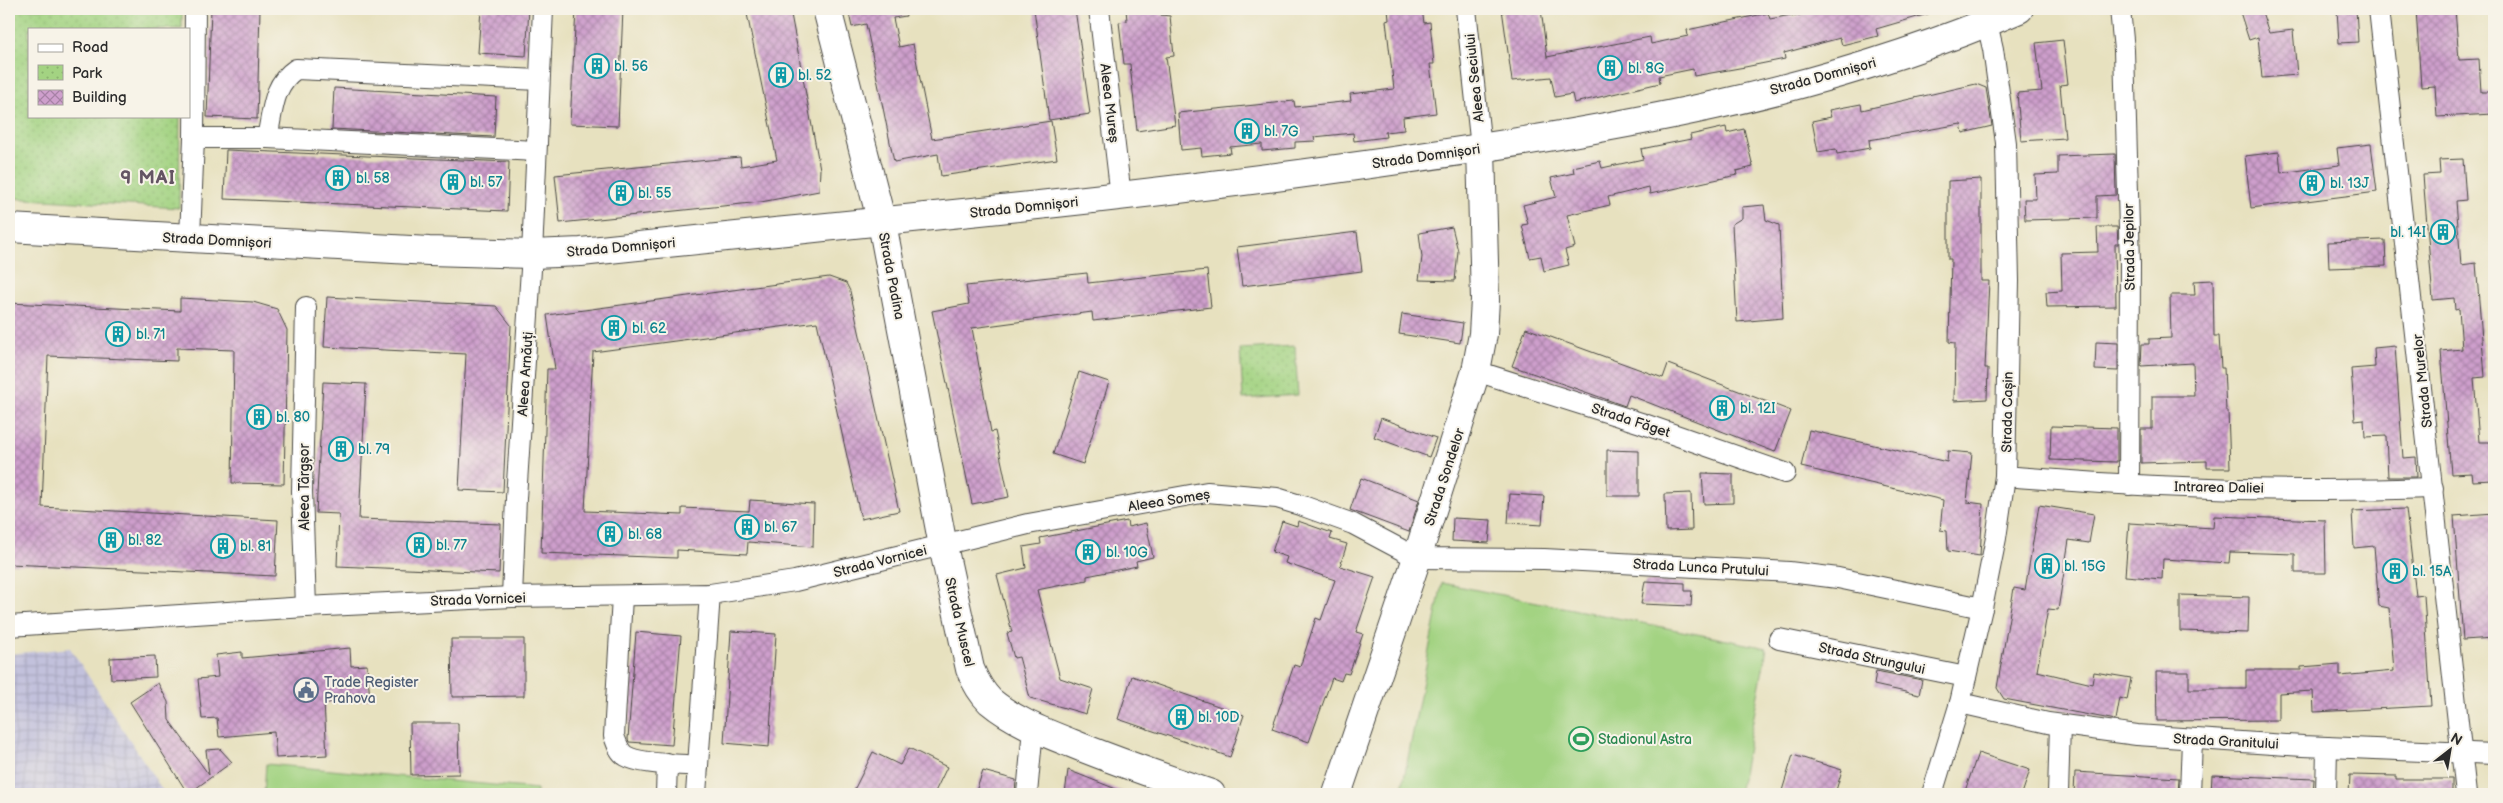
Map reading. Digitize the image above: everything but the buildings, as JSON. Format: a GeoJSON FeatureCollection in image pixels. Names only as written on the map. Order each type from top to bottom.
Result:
{"type":"FeatureCollection","features":[{"type":"Feature","properties":{"kind":"street"},"geometry":{"type":"LineString","coordinates":[[190,238],[194,138],[195,9]]}},
{"type":"Feature","properties":{"kind":"street","name":"Aleea Arnăuți"},"geometry":{"type":"LineString","coordinates":[[512,597],[544,9]]}},
{"type":"Feature","properties":{"kind":"street","name":"Strada Padina"},"geometry":{"type":"LineString","coordinates":[[827,9],[882,223],[943,546]]}},
{"type":"Feature","properties":{"kind":"street","name":"Aleea Mureș"},"geometry":{"type":"LineString","coordinates":[[1099,9],[1121,197]]}},
{"type":"Feature","properties":{"kind":"street","name":"Aleea Seciului"},"geometry":{"type":"LineString","coordinates":[[1466,9],[1481,148]]}},
{"type":"Feature","properties":{"kind":"street","name":"Strada Domnișori"},"geometry":{"type":"LineString","coordinates":[[9,228],[532,254],[580,252],[852,224],[882,223],[1121,197],[1481,148],[1646,118],[1796,84],[1904,54],[1985,16],[2019,9]]}},
{"type":"Feature","properties":{"kind":"street","name":"Strada Jepilor"},"geometry":{"type":"LineString","coordinates":[[2120,9],[2124,50],[2130,264],[2129,485]]}},
{"type":"Feature","properties":{"kind":"street","name":"Strada Murelor"},"geometry":{"type":"LineString","coordinates":[[2379,9],[2463,753],[2466,794]]}},
{"type":"Feature","properties":{"kind":"street","name":"Strada Cașin"},"geometry":{"type":"LineString","coordinates":[[1932,794],[1960,703],[1982,608],[1996,538],[2005,476],[2010,281],[2006,143],[1985,16]]}},
{"type":"Feature","properties":{"kind":"street"},"geometry":{"type":"LineString","coordinates":[[267,138],[278,88],[284,77],[296,69],[539,80]]}},
{"type":"Feature","properties":{"kind":"street"},"geometry":{"type":"LineString","coordinates":[[194,138],[267,138],[536,151]]}},
{"type":"Feature","properties":{"kind":"street","name":"Strada Sondelor"},"geometry":{"type":"LineString","coordinates":[[1337,794],[1417,558],[1476,371],[1483,334],[1485,300],[1481,148]]}},
{"type":"Feature","properties":{"kind":"street","name":"Aleea Târgșor"},"geometry":{"type":"LineString","coordinates":[[306,307],[302,491],[306,607]]}},
{"type":"Feature","properties":{"kind":"street","name":"Strada Făget"},"geometry":{"type":"LineString","coordinates":[[1476,371],[1641,423],[1785,473]]}},
{"type":"Feature","properties":{"kind":"street","name":"Intrarea Daliei"},"geometry":{"type":"LineString","coordinates":[[2005,476],[2129,485],[2342,490],[2433,488]]}},
{"type":"Feature","properties":{"kind":"street","name":"Aleea Someș"},"geometry":{"type":"LineString","coordinates":[[943,546],[1028,524],[1207,492],[1277,498],[1303,506],[1353,524],[1417,558]]}},
{"type":"Feature","properties":{"kind":"street","name":"Strada Vornicei"},"geometry":{"type":"LineString","coordinates":[[9,626],[306,607],[512,597],[622,597],[710,594],[795,581],[943,546]]}},
{"type":"Feature","properties":{"kind":"street","name":"Strada Muscel"},"geometry":{"type":"LineString","coordinates":[[943,546],[970,669],[976,684],[988,699],[1002,710],[1033,728],[1108,758],[1211,794]]}},
{"type":"Feature","properties":{"kind":"street","name":"Strada Lunca Prutului"},"geometry":{"type":"LineString","coordinates":[[1417,558],[1544,560],[1726,567],[1789,572],[1838,578],[1982,608]]}},
{"type":"Feature","properties":{"kind":"street"},"geometry":{"type":"LineString","coordinates":[[696,794],[710,594]]}},
{"type":"Feature","properties":{"kind":"street"},"geometry":{"type":"LineString","coordinates":[[622,597],[614,736],[618,749],[625,756],[635,760],[698,766]]}},
{"type":"Feature","properties":{"kind":"street","name":"Strada Strungului"},"geometry":{"type":"LineString","coordinates":[[1779,639],[1966,677]]}},
{"type":"Feature","properties":{"kind":"street","name":"Strada Granitului"},"geometry":{"type":"LineString","coordinates":[[1960,703],[2060,725],[2192,740],[2494,754]]}},
{"type":"Feature","properties":{"kind":"street"},"geometry":{"type":"LineString","coordinates":[[2058,794],[2060,725]]}},
{"type":"Feature","properties":{"kind":"street"},"geometry":{"type":"LineString","coordinates":[[1027,794],[1033,728]]}},
{"type":"Feature","properties":{"kind":"street"},"geometry":{"type":"LineString","coordinates":[[2190,794],[2192,740]]}},
{"type":"Feature","properties":{"kind":"street"},"geometry":{"type":"LineString","coordinates":[[2326,794],[2327,747]]}},
{"type":"Feature","properties":{"kind":"street"},"geometry":{"type":"LineString","coordinates":[[666,794],[667,763]]}},
{"type":"Feature","properties":{"kind":"shaded area"},"geometry":{"type":"Polygon","coordinates":[[[70,648],[165,794],[9,794],[9,654],[70,648]]]}},
{"type":"Feature","properties":{"kind":"green space"},"geometry":{"type":"Polygon","coordinates":[[[9,9],[182,9],[182,28],[28,28],[28,118],[180,118],[179,208],[9,198],[9,9]]]}},
{"type":"Feature","properties":{"kind":"green space"},"geometry":{"type":"Polygon","coordinates":[[[1295,346],[1298,395],[1243,399],[1240,349],[1295,346]]]}},
{"type":"Feature","properties":{"kind":"green space","name":"Stadionul Astra"},"geometry":{"type":"Polygon","coordinates":[[[1442,583],[1767,648],[1739,794],[1401,794],[1442,583]]]}},
{"type":"Feature","properties":{"kind":"green space"},"geometry":{"type":"Polygon","coordinates":[[[266,764],[537,789],[537,794],[264,794],[266,764]]]}},
{"type":"Feature","properties":{"kind":"place","name":"bl. 56"},"geometry":{"type":"Point","coordinates":[597,66]}},
{"type":"Feature","properties":{"kind":"place","name":"bl. 8G"},"geometry":{"type":"Point","coordinates":[1610,68]}},
{"type":"Feature","properties":{"kind":"place","name":"bl. 52"},"geometry":{"type":"Point","coordinates":[781,75]}},
{"type":"Feature","properties":{"kind":"place","name":"bl. 7G"},"geometry":{"type":"Point","coordinates":[1247,131]}},
{"type":"Feature","properties":{"kind":"place","name":"bl. 58"},"geometry":{"type":"Point","coordinates":[338,178]}},
{"type":"Feature","properties":{"kind":"place","name":"bl. 57"},"geometry":{"type":"Point","coordinates":[453,182]}},
{"type":"Feature","properties":{"kind":"place","name":"bl. 13J"},"geometry":{"type":"Point","coordinates":[2312,183]}},
{"type":"Feature","properties":{"kind":"place","name":"bl. 55"},"geometry":{"type":"Point","coordinates":[621,193]}},
{"type":"Feature","properties":{"kind":"place","name":"bl. 14I"},"geometry":{"type":"Point","coordinates":[2443,232]}},
{"type":"Feature","properties":{"kind":"place","name":"bl. 62"},"geometry":{"type":"Point","coordinates":[614,328]}},
{"type":"Feature","properties":{"kind":"place","name":"bl. 71"},"geometry":{"type":"Point","coordinates":[118,334]}},
{"type":"Feature","properties":{"kind":"place","name":"bl. 12I"},"geometry":{"type":"Point","coordinates":[1722,408]}},
{"type":"Feature","properties":{"kind":"place","name":"bl. 80"},"geometry":{"type":"Point","coordinates":[259,417]}},
{"type":"Feature","properties":{"kind":"place","name":"bl. 79"},"geometry":{"type":"Point","coordinates":[341,449]}},
{"type":"Feature","properties":{"kind":"place","name":"bl. 67"},"geometry":{"type":"Point","coordinates":[747,527]}},
{"type":"Feature","properties":{"kind":"place","name":"bl. 68"},"geometry":{"type":"Point","coordinates":[610,534]}},
{"type":"Feature","properties":{"kind":"place","name":"bl. 82"},"geometry":{"type":"Point","coordinates":[111,540]}},
{"type":"Feature","properties":{"kind":"place","name":"bl. 77"},"geometry":{"type":"Point","coordinates":[419,545]}},
{"type":"Feature","properties":{"kind":"place","name":"bl. 81"},"geometry":{"type":"Point","coordinates":[223,546]}},
{"type":"Feature","properties":{"kind":"place","name":"bl. 10G"},"geometry":{"type":"Point","coordinates":[1088,552]}},
{"type":"Feature","properties":{"kind":"place","name":"bl. 15G"},"geometry":{"type":"Point","coordinates":[2047,566]}},
{"type":"Feature","properties":{"kind":"place","name":"bl. 15A"},"geometry":{"type":"Point","coordinates":[2395,571]}},
{"type":"Feature","properties":{"kind":"place","name":"Trade Register Prahova"},"geometry":{"type":"Point","coordinates":[306,690]}},
{"type":"Feature","properties":{"kind":"place","name":"bl. 10D"},"geometry":{"type":"Point","coordinates":[1181,717]}},
{"type":"Feature","properties":{"kind":"place","name":"Stadionul Astra"},"geometry":{"type":"Point","coordinates":[1581,739]}},
{"type":"Feature","properties":{"kind":"district","name":"9 MAI"},"geometry":{"type":"Point","coordinates":[148,177]}}]}
